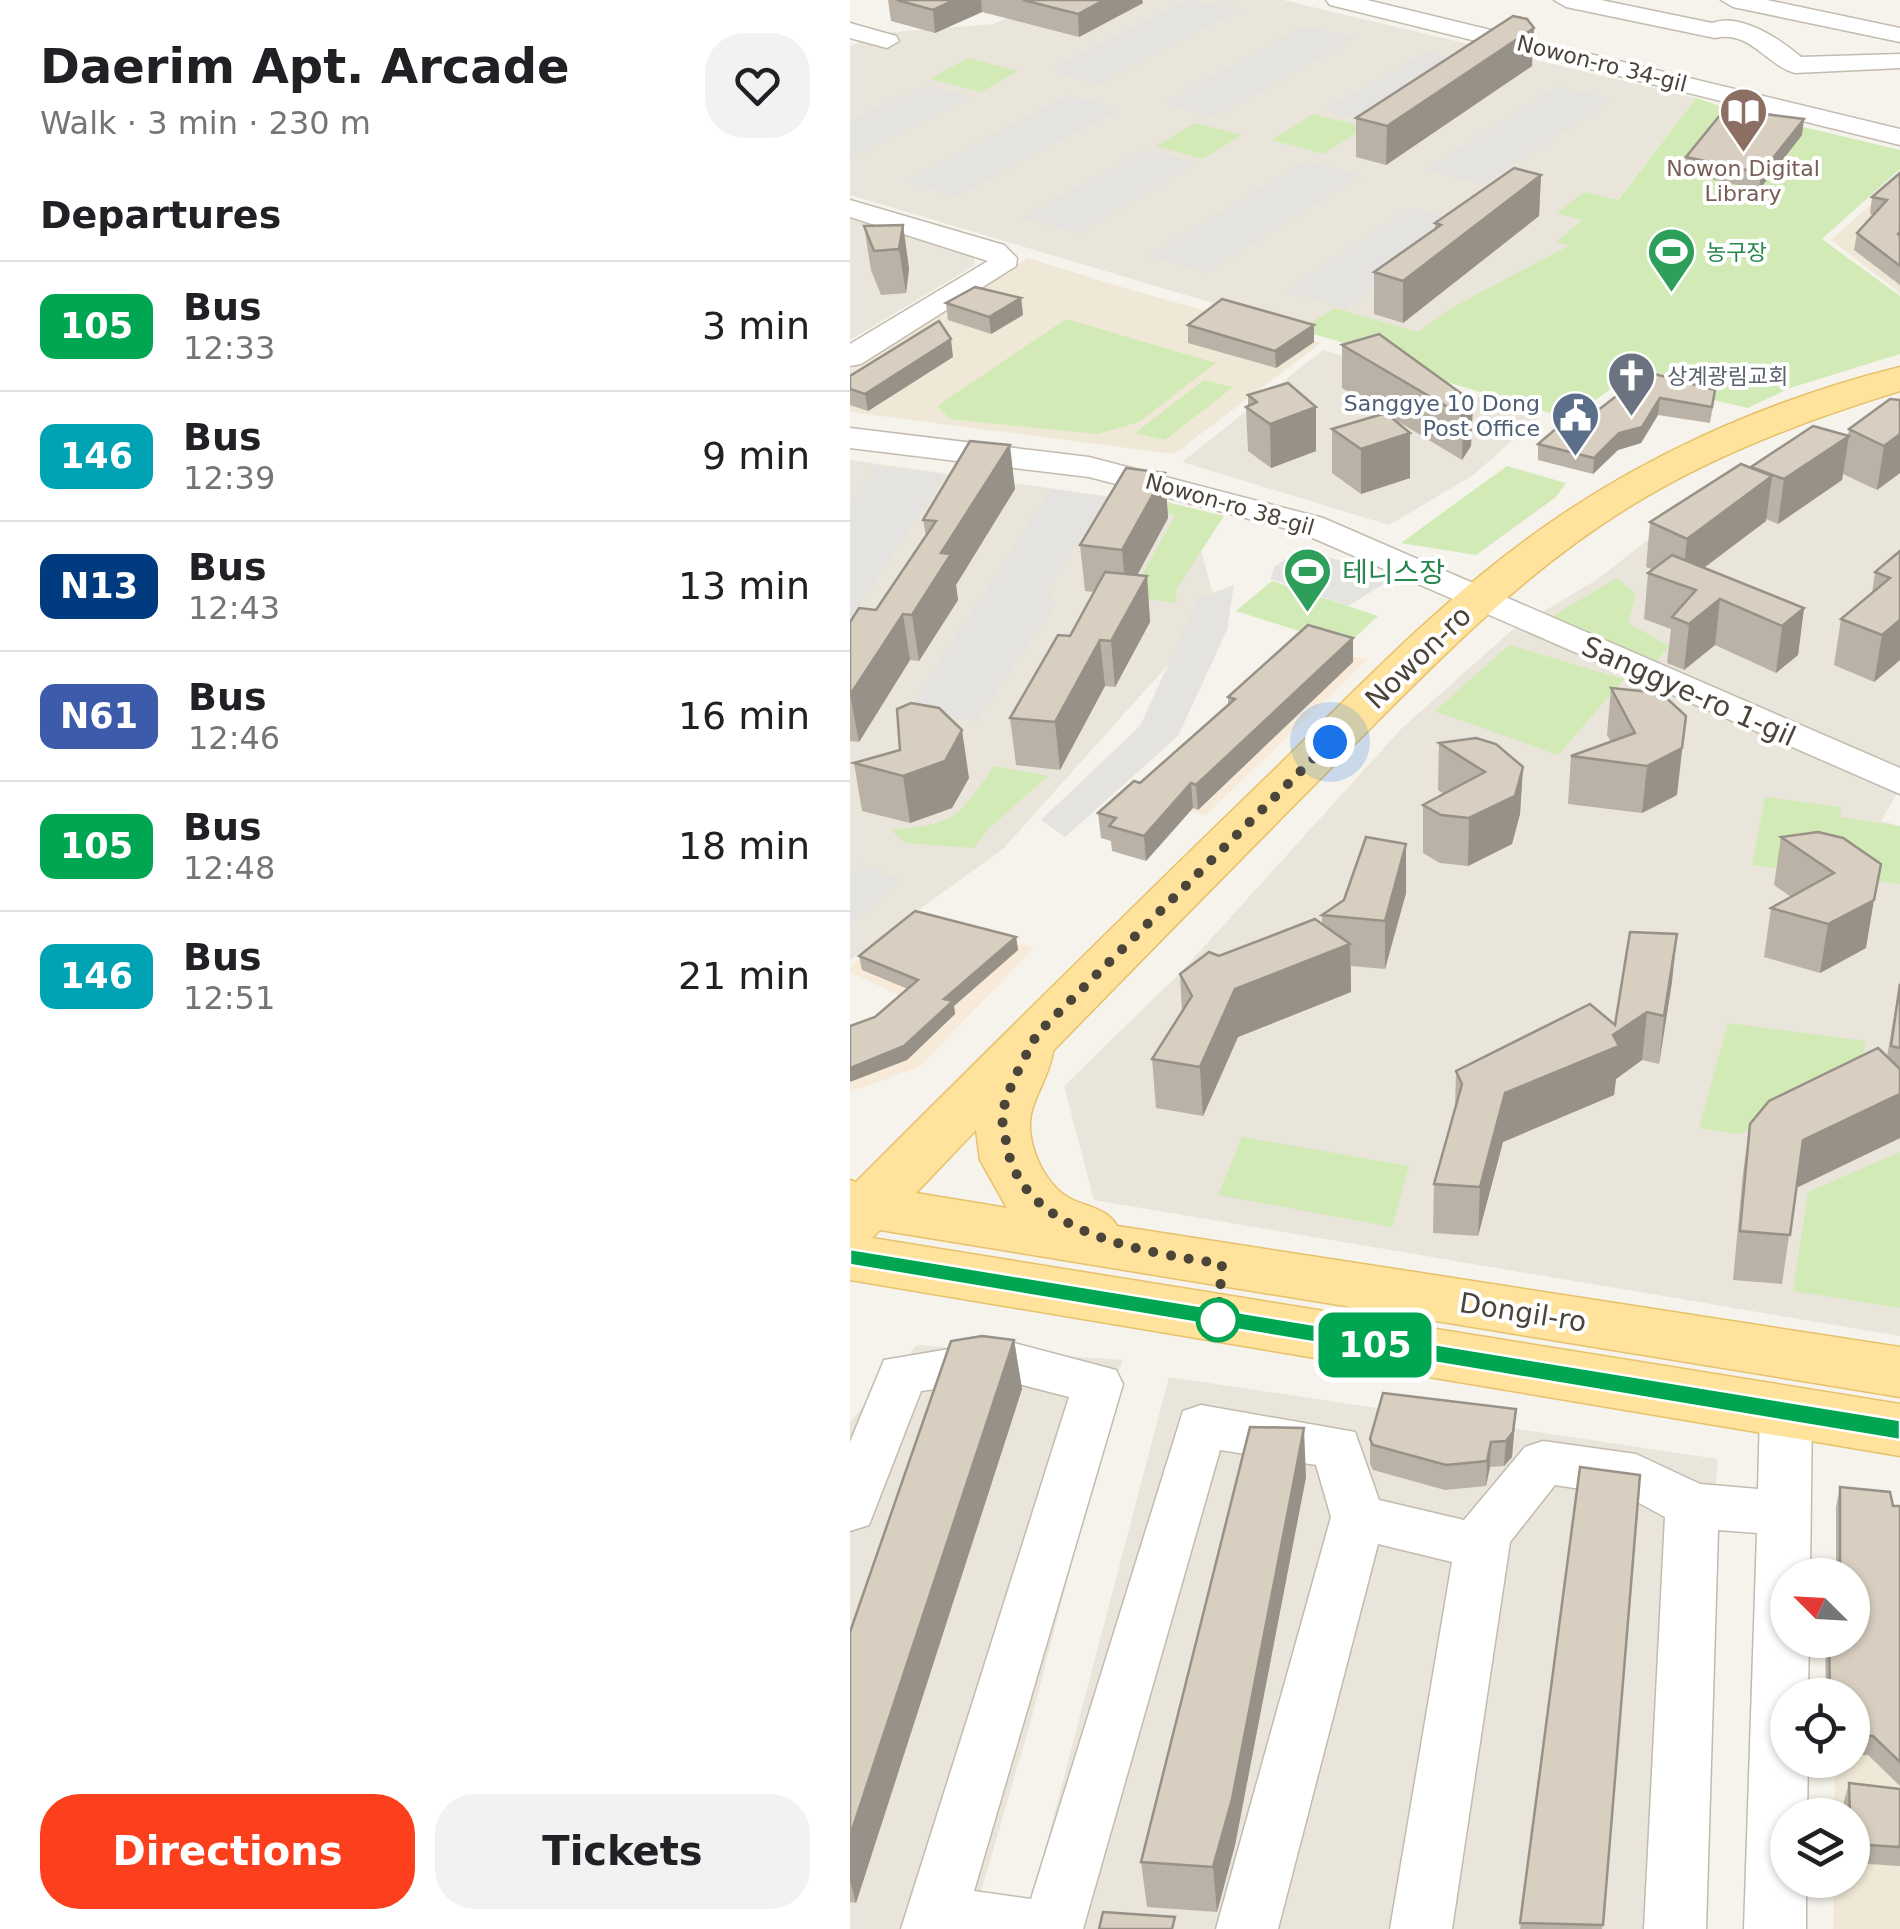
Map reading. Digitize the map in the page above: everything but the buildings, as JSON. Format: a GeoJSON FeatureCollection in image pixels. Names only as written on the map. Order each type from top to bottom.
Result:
{"type":"FeatureCollection","features":[{"type":"Feature","properties":{"kind":"main road","name":"Nowon-ro"},"geometry":{"type":"LineString","coordinates":[[855,1222],[1037,1034],[1479,598],[1617,496],[1722,442],[1835,398],[1900,378]]}},
{"type":"Feature","properties":{"kind":"main road"},"geometry":{"type":"LineString","coordinates":[[1037,1034],[1009,1090],[1002,1115],[1008,1160],[1016,1178],[1045,1212],[1144,1252]]}},
{"type":"Feature","properties":{"kind":"main road","name":"Dongil-ro"},"geometry":{"type":"LineString","coordinates":[[855,1222],[1144,1252],[1900,1372]]}},
{"type":"Feature","properties":{"kind":"main road","name":"Dongil-ro"},"geometry":{"type":"LineString","coordinates":[[855,1222],[1786,1412],[1900,1430]]}},
{"type":"Feature","properties":{"kind":"street","name":"Nowon-ro 34-gil"},"geometry":{"type":"LineString","coordinates":[[1338,0],[1900,137]]}},
{"type":"Feature","properties":{"kind":"street"},"geometry":{"type":"LineString","coordinates":[[1566,0],[1730,17],[1799,14],[1900,36]]}},
{"type":"Feature","properties":{"kind":"street"},"geometry":{"type":"LineString","coordinates":[[1673,0],[1730,17],[1767,40],[1796,66]]}},
{"type":"Feature","properties":{"kind":"street"},"geometry":{"type":"LineString","coordinates":[[1799,14],[1838,0]]}},
{"type":"Feature","properties":{"kind":"street"},"geometry":{"type":"LineString","coordinates":[[1651,76],[1730,17]]}},
{"type":"Feature","properties":{"kind":"street"},"geometry":{"type":"LineString","coordinates":[[850,30],[887,41]]}},
{"type":"Feature","properties":{"kind":"street"},"geometry":{"type":"LineString","coordinates":[[1749,98],[1796,66],[1900,61]]}},
{"type":"Feature","properties":{"kind":"street"},"geometry":{"type":"LineString","coordinates":[[850,208],[994,251],[1003,258],[1002,266],[850,357]]}},
{"type":"Feature","properties":{"kind":"street","name":"Nowon-ro 38-gil"},"geometry":{"type":"LineString","coordinates":[[850,438],[1090,467],[1223,499],[1311,525],[1479,598]]}},
{"type":"Feature","properties":{"kind":"street","name":"Sanggye-ro 1-gil"},"geometry":{"type":"LineString","coordinates":[[1479,598],[1900,782]]}},
{"type":"Feature","properties":{"kind":"street"},"geometry":{"type":"LineString","coordinates":[[850,1509],[902,1374],[1003,1360],[1098,1384],[934,1922],[1037,1929]]}},
{"type":"Feature","properties":{"kind":"street"},"geometry":{"type":"LineString","coordinates":[[1775,1929],[1786,1412]]}},
{"type":"Feature","properties":{"kind":"street"},"geometry":{"type":"LineString","coordinates":[[1052,1929],[1201,1426],[1338,1447],[1358,1517],[1247,1929]]}},
{"type":"Feature","properties":{"kind":"street"},"geometry":{"type":"LineString","coordinates":[[1421,1929],[1484,1534],[1544,1462],[1636,1476],[1692,1506],[1782,1513]]}},
{"type":"Feature","properties":{"kind":"street"},"geometry":{"type":"LineString","coordinates":[[1675,1929],[1692,1506]]}},
{"type":"Feature","properties":{"kind":"street"},"geometry":{"type":"LineString","coordinates":[[1358,1517],[1482,1547]]}},
{"type":"Feature","properties":{"kind":"shaded area"},"geometry":{"type":"Polygon","coordinates":[[[1043,0],[1283,0],[1696,98],[1609,211],[1572,244],[1456,306],[1451,374],[850,195],[850,46],[880,33],[994,24],[1043,0]]]}},
{"type":"Feature","properties":{"kind":"shaded area"},"geometry":{"type":"Polygon","coordinates":[[[1187,0],[1241,9],[1099,84],[1049,70],[1187,0]]]}},
{"type":"Feature","properties":{"kind":"shaded area"},"geometry":{"type":"Polygon","coordinates":[[[1304,26],[1355,38],[1216,117],[1163,103],[1304,26]]]}},
{"type":"Feature","properties":{"kind":"shaded area"},"geometry":{"type":"Polygon","coordinates":[[[1426,52],[1474,64],[1377,125],[1323,110],[1426,52]]]}},
{"type":"Feature","properties":{"kind":"shaded area"},"geometry":{"type":"Polygon","coordinates":[[[926,85],[971,97],[850,160],[850,121],[926,85]]]}},
{"type":"Feature","properties":{"kind":"shaded area"},"geometry":{"type":"Polygon","coordinates":[[[1557,86],[1613,99],[1483,185],[1425,170],[1557,86]]]}},
{"type":"Feature","properties":{"kind":"shaded area"},"geometry":{"type":"Polygon","coordinates":[[[1069,95],[1120,109],[957,196],[904,181],[1069,95]]]}},
{"type":"Feature","properties":{"kind":"shaded area"},"geometry":{"type":"Polygon","coordinates":[[[1147,149],[1196,163],[1078,234],[1022,217],[1147,149]]]}},
{"type":"Feature","properties":{"kind":"shaded area"},"geometry":{"type":"Polygon","coordinates":[[[1305,161],[1361,176],[1206,273],[1148,256],[1305,161]]]}},
{"type":"Feature","properties":{"kind":"shaded area"},"geometry":{"type":"Polygon","coordinates":[[[1900,179],[1900,293],[1831,240],[1900,179]]]}},
{"type":"Feature","properties":{"kind":"shaded area"},"geometry":{"type":"Polygon","coordinates":[[[1411,208],[1469,224],[1346,309],[1284,291],[1411,208]]]}},
{"type":"Feature","properties":{"kind":"shaded area"},"geometry":{"type":"Polygon","coordinates":[[[850,218],[974,256],[975,265],[850,340],[850,218]]]}},
{"type":"Feature","properties":{"kind":"shaded area"},"geometry":{"type":"Polygon","coordinates":[[[1028,258],[1321,343],[1174,454],[850,412],[850,369],[1028,258]]]}},
{"type":"Feature","properties":{"kind":"shaded area"},"geometry":{"type":"Polygon","coordinates":[[[1323,350],[1538,418],[1472,476],[1389,525],[1182,462],[1323,350]]]}},
{"type":"Feature","properties":{"kind":"shaded area"},"geometry":{"type":"Polygon","coordinates":[[[1900,414],[1900,788],[1881,821],[1900,826],[1900,1336],[1094,1200],[1064,1086],[1182,971],[1401,729],[1511,631],[1596,580],[1661,530],[1793,457],[1900,414]]]}},
{"type":"Feature","properties":{"kind":"shaded area"},"geometry":{"type":"Polygon","coordinates":[[[850,460],[1190,508],[1217,610],[1004,848],[850,960],[850,460]]]}},
{"type":"Feature","properties":{"kind":"shaded area"},"geometry":{"type":"Polygon","coordinates":[[[876,466],[945,475],[850,621],[850,503],[876,466]]]}},
{"type":"Feature","properties":{"kind":"shaded area"},"geometry":{"type":"Polygon","coordinates":[[[1051,489],[1107,497],[1048,589],[1055,606],[976,721],[907,712],[1051,489]]]}},
{"type":"Feature","properties":{"kind":"shaded area"},"geometry":{"type":"Polygon","coordinates":[[[1301,549],[1395,577],[1348,606],[1271,579],[1274,567],[1301,549]]]}},
{"type":"Feature","properties":{"kind":"shaded area"},"geometry":{"type":"Polygon","coordinates":[[[1234,585],[1227,630],[1178,736],[1065,837],[1041,820],[1140,726],[1199,598],[1234,585]]]}},
{"type":"Feature","properties":{"kind":"shaded area"},"geometry":{"type":"Polygon","coordinates":[[[1298,643],[1367,660],[1205,816],[1137,794],[1298,643]]]}},
{"type":"Feature","properties":{"kind":"shaded area"},"geometry":{"type":"Polygon","coordinates":[[[862,863],[902,881],[850,924],[850,874],[862,863]]]}},
{"type":"Feature","properties":{"kind":"shaded area"},"geometry":{"type":"Polygon","coordinates":[[[918,916],[1034,948],[919,1067],[850,1092],[850,1033],[871,1025],[902,997],[850,972],[850,966],[918,916]]]}},
{"type":"Feature","properties":{"kind":"shaded area"},"geometry":{"type":"Polygon","coordinates":[[[917,1345],[1123,1360],[1092,1440],[1071,1566],[970,1929],[850,1929],[850,1422],[917,1345]]]}},
{"type":"Feature","properties":{"kind":"shaded area"},"geometry":{"type":"Polygon","coordinates":[[[1169,1377],[1718,1459],[1676,1929],[1024,1929],[1169,1377]]]}},
{"type":"Feature","properties":{"kind":"shaded area"},"geometry":{"type":"Polygon","coordinates":[[[1837,1498],[1900,1510],[1900,1929],[1833,1929],[1834,1898],[1870,1898],[1870,1798],[1835,1798],[1835,1778],[1870,1778],[1870,1678],[1852,1678],[1852,1658],[1870,1658],[1870,1558],[1837,1558],[1837,1498]]]}},
{"type":"Feature","properties":{"kind":"green space"},"geometry":{"type":"Polygon","coordinates":[[[968,58],[1018,71],[981,92],[930,79],[968,58]]]}},
{"type":"Feature","properties":{"kind":"green space"},"geometry":{"type":"Polygon","coordinates":[[[1696,98],[1900,150],[1900,169],[1822,239],[1900,296],[1900,354],[1790,388],[1748,408],[1624,379],[1570,419],[1377,361],[1384,355],[1300,330],[1335,308],[1418,332],[1455,306],[1570,245],[1556,242],[1582,220],[1557,213],[1584,192],[1618,200],[1696,98]]]}},
{"type":"Feature","properties":{"kind":"green space"},"geometry":{"type":"Polygon","coordinates":[[[1313,114],[1365,127],[1324,154],[1272,140],[1313,114]]]}},
{"type":"Feature","properties":{"kind":"green space"},"geometry":{"type":"Polygon","coordinates":[[[1195,123],[1242,135],[1203,159],[1156,146],[1195,123]]]}},
{"type":"Feature","properties":{"kind":"green space"},"geometry":{"type":"Polygon","coordinates":[[[1066,319],[1216,363],[1139,422],[1097,434],[950,419],[937,406],[1066,319]]]}},
{"type":"Feature","properties":{"kind":"green space"},"geometry":{"type":"Polygon","coordinates":[[[1204,380],[1233,387],[1165,440],[1135,433],[1204,380]]]}},
{"type":"Feature","properties":{"kind":"green space"},"geometry":{"type":"Polygon","coordinates":[[[1507,466],[1566,483],[1556,497],[1476,555],[1401,543],[1507,466]]]}},
{"type":"Feature","properties":{"kind":"green space"},"geometry":{"type":"Polygon","coordinates":[[[1166,502],[1224,516],[1177,588],[1176,603],[1130,596],[1175,516],[1165,512],[1166,502]]]}},
{"type":"Feature","properties":{"kind":"green space"},"geometry":{"type":"Polygon","coordinates":[[[1617,578],[1636,594],[1628,623],[1669,646],[1655,663],[1553,616],[1617,578]]]}},
{"type":"Feature","properties":{"kind":"green space","name":"테니스장"},"geometry":{"type":"Polygon","coordinates":[[[1272,581],[1378,616],[1346,646],[1236,611],[1272,581]]]}},
{"type":"Feature","properties":{"kind":"green space"},"geometry":{"type":"Polygon","coordinates":[[[1509,645],[1624,679],[1558,755],[1435,711],[1509,645]]]}},
{"type":"Feature","properties":{"kind":"green space"},"geometry":{"type":"Polygon","coordinates":[[[994,766],[1048,776],[987,830],[974,848],[905,843],[891,830],[929,825],[953,816],[994,766]]]}},
{"type":"Feature","properties":{"kind":"green space"},"geometry":{"type":"Polygon","coordinates":[[[1765,797],[1841,807],[1840,817],[1900,826],[1900,884],[1752,865],[1765,797]]]}},
{"type":"Feature","properties":{"kind":"green space"},"geometry":{"type":"Polygon","coordinates":[[[1728,1023],[1865,1041],[1861,1073],[1740,1134],[1699,1128],[1728,1023]]]}},
{"type":"Feature","properties":{"kind":"green space"},"geometry":{"type":"Polygon","coordinates":[[[1242,1137],[1409,1166],[1392,1227],[1218,1195],[1242,1137]]]}},
{"type":"Feature","properties":{"kind":"green space"},"geometry":{"type":"Polygon","coordinates":[[[1900,1152],[1900,1308],[1793,1291],[1808,1192],[1900,1152]]]}},
{"type":"Feature","properties":{"kind":"bus line","name":"105"},"geometry":{"type":"LineString","coordinates":[[850,1257],[1900,1430]]}},
{"type":"Feature","properties":{"kind":"place","name":"Nowon Digital Library"},"geometry":{"type":"Point","coordinates":[1743,154]}},
{"type":"Feature","properties":{"kind":"place","name":"농구장"},"geometry":{"type":"Point","coordinates":[1671,294]}},
{"type":"Feature","properties":{"kind":"place","name":"상계광림교회"},"geometry":{"type":"Point","coordinates":[1632,418]}},
{"type":"Feature","properties":{"kind":"place","name":"Sanggye 10 Dong Post Office"},"geometry":{"type":"Point","coordinates":[1575,458]}},
{"type":"Feature","properties":{"kind":"place","name":"테니스장"},"geometry":{"type":"Point","coordinates":[1307,614]}},
{"type":"Feature","properties":{"kind":"route"},"geometry":{"type":"LineString","coordinates":[[1218,1320],[1222,1264],[1144,1252],[1045,1212],[1022,1188],[1008,1160],[1002,1115],[1009,1090],[1037,1034],[1330,742]]}}]}
